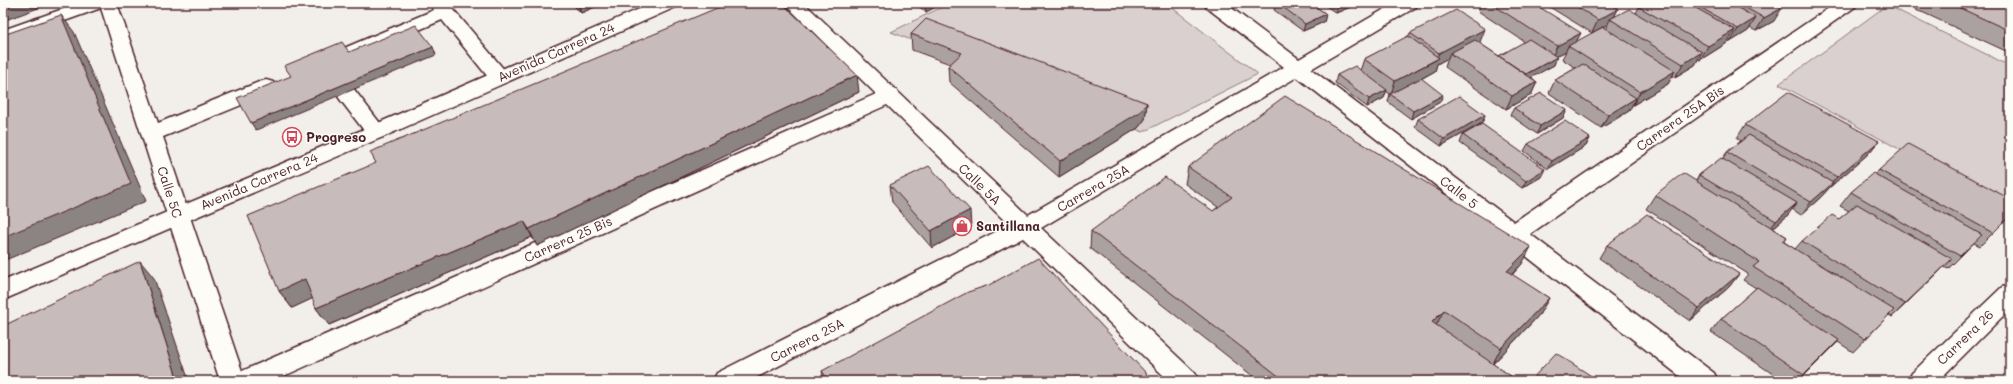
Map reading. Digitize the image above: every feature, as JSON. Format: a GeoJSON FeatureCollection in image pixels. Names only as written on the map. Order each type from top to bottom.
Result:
{"type":"FeatureCollection","features":[{"type":"Feature","properties":{"kind":"street"},"geometry":{"type":"LineString","coordinates":[[3,37],[98,3]]}},
{"type":"Feature","properties":{"kind":"street","name":"Calle 5C"},"geometry":{"type":"LineString","coordinates":[[108,3],[177,215],[234,381]]}},
{"type":"Feature","properties":{"kind":"street","name":"Avenida Carrera 24"},"geometry":{"type":"LineString","coordinates":[[3,291],[177,215],[376,132],[669,3]]}},
{"type":"Feature","properties":{"kind":"street","name":"Calle 5A"},"geometry":{"type":"LineString","coordinates":[[793,3],[1186,381]]}},
{"type":"Feature","properties":{"kind":"street","name":"Calle 5"},"geometry":{"type":"LineString","coordinates":[[1213,3],[1705,381]]}},
{"type":"Feature","properties":{"kind":"street","name":"Carrera 25A"},"geometry":{"type":"LineString","coordinates":[[726,381],[1025,227],[1409,3]]}},
{"type":"Feature","properties":{"kind":"street","name":"Carrera 25A Bis"},"geometry":{"type":"LineString","coordinates":[[1513,234],[1848,3]]}},
{"type":"Feature","properties":{"kind":"street"},"geometry":{"type":"LineString","coordinates":[[349,53],[442,7],[499,78]]}},
{"type":"Feature","properties":{"kind":"street"},"geometry":{"type":"LineString","coordinates":[[151,134],[283,80]]}},
{"type":"Feature","properties":{"kind":"street"},"geometry":{"type":"LineString","coordinates":[[346,93],[376,132]]}},
{"type":"Feature","properties":{"kind":"street","name":"Carrera 25 Bis"},"geometry":{"type":"LineString","coordinates":[[247,381],[890,96]]}},
{"type":"Feature","properties":{"kind":"street","name":"Carrera 26"},"geometry":{"type":"LineString","coordinates":[[1921,381],[2010,294]]}},
{"type":"Feature","properties":{"kind":"shaded area"},"geometry":{"type":"Polygon","coordinates":[[[950,3],[1166,3],[1258,74],[1143,132],[891,32],[950,3]]]}},
{"type":"Feature","properties":{"kind":"shaded area"},"geometry":{"type":"Polygon","coordinates":[[[1887,5],[2010,66],[2010,209],[1779,84],[1887,5]]]}},
{"type":"Feature","properties":{"kind":"building"},"geometry":{"type":"Polygon","coordinates":[[[729,3],[782,3],[857,75],[529,229],[524,221],[316,308],[305,279],[279,291],[248,216],[376,163],[370,152],[729,3]]]}},
{"type":"Feature","properties":{"kind":"building"},"geometry":{"type":"Polygon","coordinates":[[[1278,3],[1311,3],[1326,14],[1305,24],[1278,3]]]}},
{"type":"Feature","properties":{"kind":"building"},"geometry":{"type":"Polygon","coordinates":[[[1335,3],[1344,3],[1338,6],[1335,3]]]}},
{"type":"Feature","properties":{"kind":"building"},"geometry":{"type":"Polygon","coordinates":[[[1490,3],[1533,3],[1581,33],[1557,46],[1490,3]]]}},
{"type":"Feature","properties":{"kind":"building"},"geometry":{"type":"Polygon","coordinates":[[[1571,3],[1609,3],[1618,9],[1598,20],[1571,3]]]}},
{"type":"Feature","properties":{"kind":"building"},"geometry":{"type":"Polygon","coordinates":[[[1646,3],[1687,3],[1735,30],[1708,46],[1639,7],[1646,3]]]}},
{"type":"Feature","properties":{"kind":"building"},"geometry":{"type":"Polygon","coordinates":[[[1693,3],[1729,3],[1756,18],[1738,29],[1693,3]]]}},
{"type":"Feature","properties":{"kind":"building"},"geometry":{"type":"Polygon","coordinates":[[[1737,3],[1774,3],[1782,8],[1764,18],[1737,3]]]}},
{"type":"Feature","properties":{"kind":"building"},"geometry":{"type":"Polygon","coordinates":[[[1949,3],[2010,3],[2010,31],[1949,3]]]}},
{"type":"Feature","properties":{"kind":"building"},"geometry":{"type":"Polygon","coordinates":[[[1629,9],[1702,52],[1683,64],[1610,19],[1629,9]]]}},
{"type":"Feature","properties":{"kind":"building"},"geometry":{"type":"Polygon","coordinates":[[[1456,10],[1485,29],[1439,53],[1410,33],[1456,10]]]}},
{"type":"Feature","properties":{"kind":"building"},"geometry":{"type":"Polygon","coordinates":[[[61,15],[131,184],[3,237],[3,35],[61,15]]]}},
{"type":"Feature","properties":{"kind":"building"},"geometry":{"type":"Polygon","coordinates":[[[926,19],[1147,103],[1140,112],[1060,161],[948,66],[962,53],[911,34],[926,19]]]}},
{"type":"Feature","properties":{"kind":"building"},"geometry":{"type":"Polygon","coordinates":[[[416,25],[433,47],[251,123],[237,98],[291,76],[284,66],[342,42],[349,52],[416,25]]]}},
{"type":"Feature","properties":{"kind":"building"},"geometry":{"type":"Polygon","coordinates":[[[1603,27],[1675,71],[1640,92],[1568,46],[1603,27]]]}},
{"type":"Feature","properties":{"kind":"building"},"geometry":{"type":"Polygon","coordinates":[[[1408,36],[1439,58],[1395,81],[1364,59],[1408,36]]]}},
{"type":"Feature","properties":{"kind":"building"},"geometry":{"type":"Polygon","coordinates":[[[1529,39],[1557,57],[1526,74],[1499,56],[1529,39]]]}},
{"type":"Feature","properties":{"kind":"building"},"geometry":{"type":"Polygon","coordinates":[[[1475,40],[1537,82],[1512,96],[1450,53],[1475,40]]]}},
{"type":"Feature","properties":{"kind":"building"},"geometry":{"type":"Polygon","coordinates":[[[1583,64],[1636,98],[1608,115],[1555,80],[1583,64]]]}},
{"type":"Feature","properties":{"kind":"building"},"geometry":{"type":"Polygon","coordinates":[[[1355,66],[1387,90],[1369,99],[1337,75],[1355,66]]]}},
{"type":"Feature","properties":{"kind":"building"},"geometry":{"type":"Polygon","coordinates":[[[1421,78],[1443,95],[1413,111],[1390,94],[1421,78]]]}},
{"type":"Feature","properties":{"kind":"building"},"geometry":{"type":"Polygon","coordinates":[[[1788,92],[1879,141],[1837,177],[1745,125],[1788,92]]]}},
{"type":"Feature","properties":{"kind":"building"},"geometry":{"type":"Polygon","coordinates":[[[1541,93],[1567,110],[1540,126],[1514,108],[1541,93]]]}},
{"type":"Feature","properties":{"kind":"building"},"geometry":{"type":"Polygon","coordinates":[[[1285,96],[1531,247],[1507,271],[1549,298],[1501,348],[1444,310],[1432,322],[1518,381],[1285,381],[1091,231],[1165,177],[1213,211],[1232,197],[1188,167],[1285,96]]]}},
{"type":"Feature","properties":{"kind":"building"},"geometry":{"type":"Polygon","coordinates":[[[1459,96],[1485,115],[1444,139],[1418,119],[1459,96]]]}},
{"type":"Feature","properties":{"kind":"building"},"geometry":{"type":"Polygon","coordinates":[[[1565,121],[1590,138],[1552,161],[1528,144],[1565,121]]]}},
{"type":"Feature","properties":{"kind":"building"},"geometry":{"type":"Polygon","coordinates":[[[1482,124],[1545,169],[1526,181],[1463,135],[1482,124]]]}},
{"type":"Feature","properties":{"kind":"building"},"geometry":{"type":"Polygon","coordinates":[[[1749,135],[1833,183],[1811,202],[1727,152],[1749,135]]]}},
{"type":"Feature","properties":{"kind":"building"},"geometry":{"type":"Polygon","coordinates":[[[1908,144],[2010,199],[2010,216],[1993,233],[1879,170],[1908,144]]]}},
{"type":"Feature","properties":{"kind":"building"},"geometry":{"type":"Polygon","coordinates":[[[1721,158],[1797,203],[1776,221],[1699,175],[1721,158]]]}},
{"type":"Feature","properties":{"kind":"building"},"geometry":{"type":"Polygon","coordinates":[[[929,166],[970,210],[931,231],[890,185],[929,166]]]}},
{"type":"Feature","properties":{"kind":"building"},"geometry":{"type":"Polygon","coordinates":[[[1683,173],[1787,237],[1782,241],[1894,310],[1865,339],[1753,267],[1759,262],[1655,195],[1683,173]]]}},
{"type":"Feature","properties":{"kind":"building"},"geometry":{"type":"Polygon","coordinates":[[[1873,173],[1982,235],[1960,256],[1851,192],[1873,173]]]}},
{"type":"Feature","properties":{"kind":"building"},"geometry":{"type":"Polygon","coordinates":[[[1857,204],[1952,259],[1905,304],[1802,241],[1832,215],[1839,219],[1857,204]]]}},
{"type":"Feature","properties":{"kind":"building"},"geometry":{"type":"Polygon","coordinates":[[[1647,214],[1739,274],[1699,308],[1607,245],[1647,214]]]}},
{"type":"Feature","properties":{"kind":"building"},"geometry":{"type":"Polygon","coordinates":[[[1038,258],[1146,373],[1150,381],[829,381],[822,371],[968,292],[989,285],[1038,258]]]}},
{"type":"Feature","properties":{"kind":"building"},"geometry":{"type":"Polygon","coordinates":[[[140,261],[178,381],[3,381],[3,326],[140,261]]]}},
{"type":"Feature","properties":{"kind":"building"},"geometry":{"type":"Polygon","coordinates":[[[1757,287],[1839,340],[1804,375],[1721,319],[1757,287]]]}},
{"type":"Feature","properties":{"kind":"building"},"geometry":{"type":"Polygon","coordinates":[[[1556,353],[1599,381],[1530,381],[1556,353]]]}},
{"type":"Feature","properties":{"kind":"place","name":"Progreso"},"geometry":{"type":"Point","coordinates":[292,137]}},
{"type":"Feature","properties":{"kind":"place","name":"Santillana"},"geometry":{"type":"Point","coordinates":[962,226]}}]}
